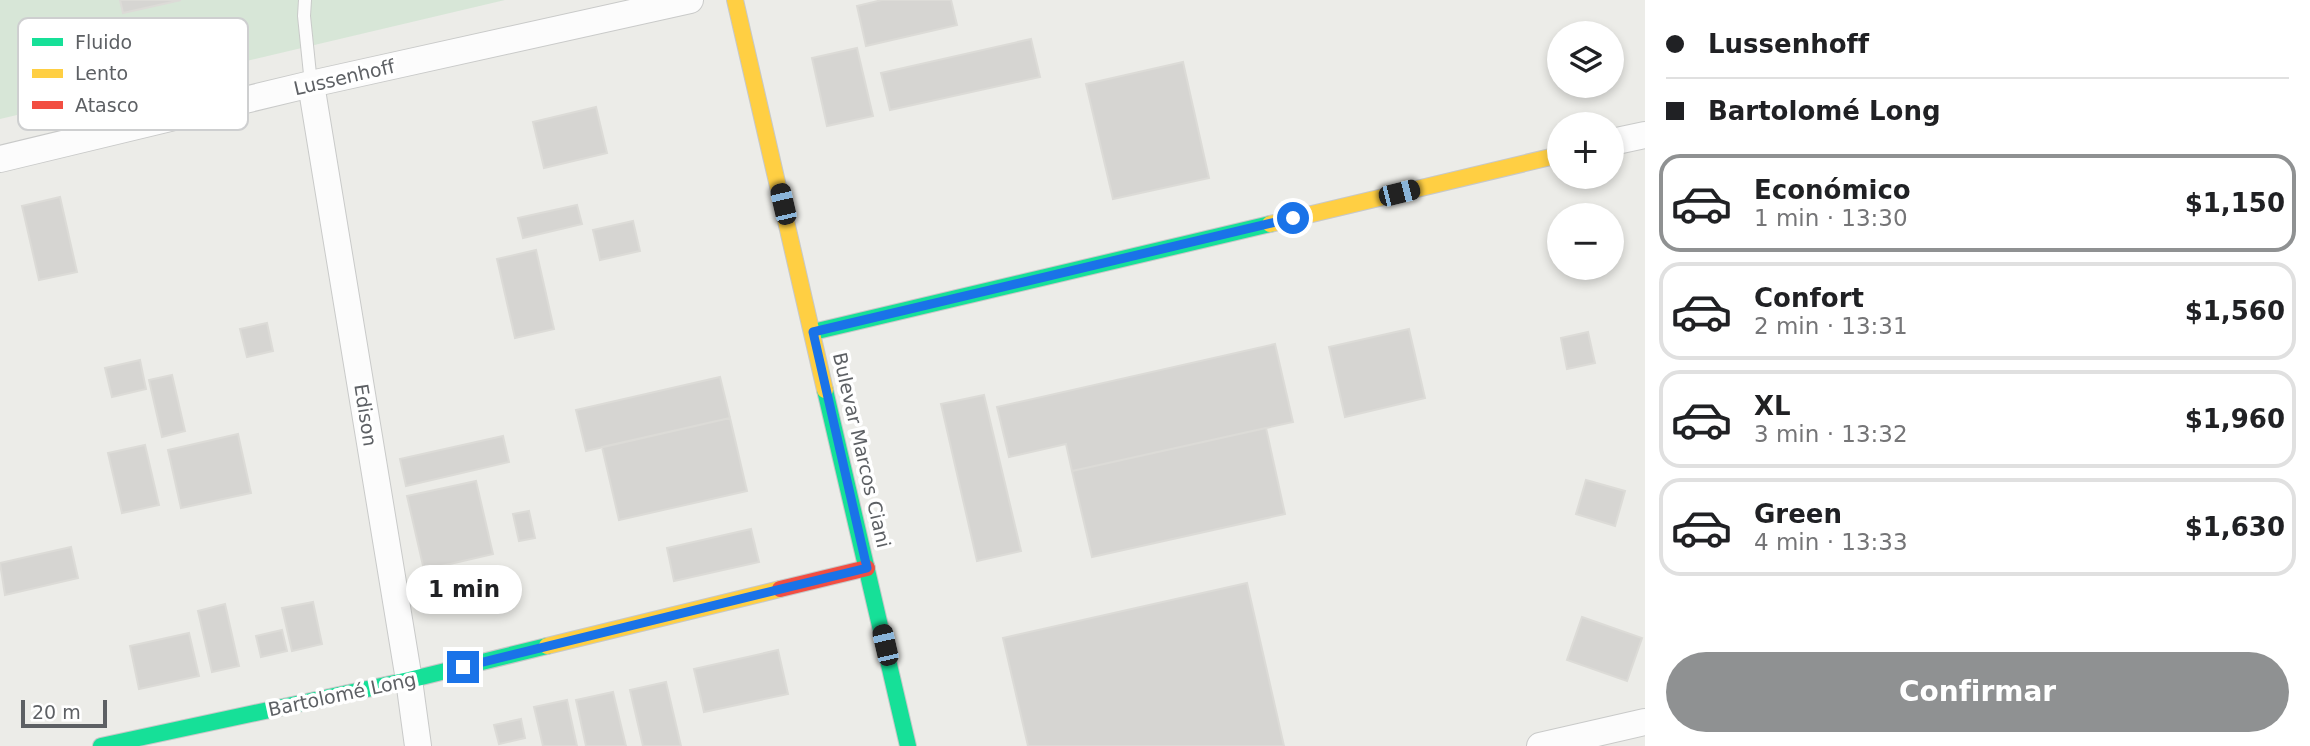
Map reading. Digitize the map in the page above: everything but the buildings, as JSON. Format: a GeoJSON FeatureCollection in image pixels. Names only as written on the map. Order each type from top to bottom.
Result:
{"type":"FeatureCollection","features":[{"type":"Feature","properties":{"kind":"main road","name":"Bulevar Marcos Ciani"},"geometry":{"type":"LineString","coordinates":[[734,0],[908,746]]}},
{"type":"Feature","properties":{"kind":"main road"},"geometry":{"type":"LineString","coordinates":[[813,332],[1547,158]]}},
{"type":"Feature","properties":{"kind":"main road","name":"Bartolomé Long"},"geometry":{"type":"LineString","coordinates":[[101,746],[410,680],[867,568]]}},
{"type":"Feature","properties":{"kind":"street","name":"Lussenhoff"},"geometry":{"type":"LineString","coordinates":[[248,99],[690,0]]}},
{"type":"Feature","properties":{"kind":"street","name":"Edison"},"geometry":{"type":"LineString","coordinates":[[311,84],[410,680],[418,746]]}},
{"type":"Feature","properties":{"kind":"street","name":"Lussenhoff"},"geometry":{"type":"LineString","coordinates":[[0,159],[120,130]]}},
{"type":"Feature","properties":{"kind":"street"},"geometry":{"type":"LineString","coordinates":[[1624,139],[1645,135]]}},
{"type":"Feature","properties":{"kind":"street"},"geometry":{"type":"LineString","coordinates":[[1540,746],[1645,722]]}},
{"type":"Feature","properties":{"kind":"lane"},"geometry":{"type":"LineString","coordinates":[[305,0],[304,16],[311,84]]}},
{"type":"Feature","properties":{"kind":"green space"},"geometry":{"type":"Polygon","coordinates":[[[0,0],[505,0],[248,61],[248,18],[18,18],[18,115],[0,119],[0,0]]]}},
{"type":"Feature","properties":{"kind":"traffic: fast"},"geometry":{"type":"LineString","coordinates":[[813,332],[1270,224]]}},
{"type":"Feature","properties":{"kind":"traffic: fast"},"geometry":{"type":"LineString","coordinates":[[825,390],[908,746]]}},
{"type":"Feature","properties":{"kind":"traffic: fast"},"geometry":{"type":"LineString","coordinates":[[101,746],[409,680],[547,646]]}},
{"type":"Feature","properties":{"kind":"traffic: slow"},"geometry":{"type":"LineString","coordinates":[[735,0],[825,390]]}},
{"type":"Feature","properties":{"kind":"traffic: slow"},"geometry":{"type":"LineString","coordinates":[[1270,224],[1547,158]]}},
{"type":"Feature","properties":{"kind":"traffic: slow"},"geometry":{"type":"LineString","coordinates":[[547,646],[780,589]]}},
{"type":"Feature","properties":{"kind":"traffic: jam"},"geometry":{"type":"LineString","coordinates":[[780,589],[867,568]]}},
{"type":"Feature","properties":{"kind":"route"},"geometry":{"type":"LineString","coordinates":[[463,667],[867,568],[813,332],[1293,218]]}}]}
